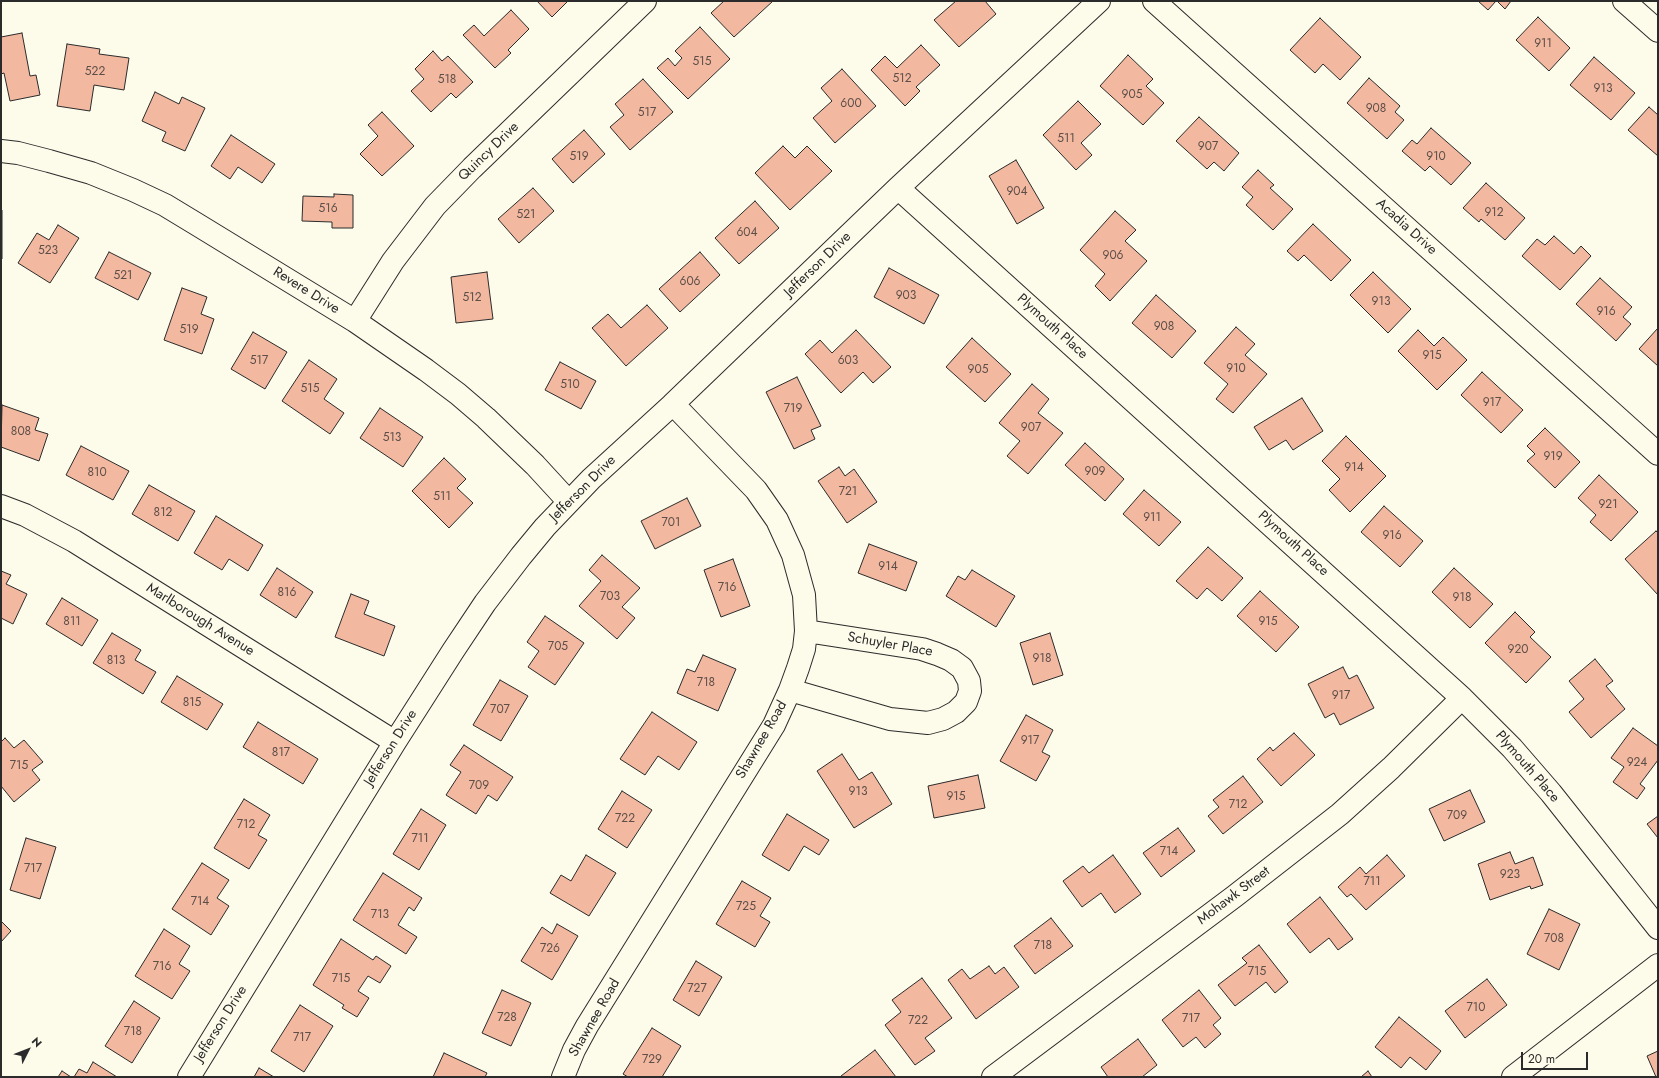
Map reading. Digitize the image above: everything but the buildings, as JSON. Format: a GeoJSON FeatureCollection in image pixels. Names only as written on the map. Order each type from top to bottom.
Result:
{"type":"FeatureCollection","features":[{"type":"Feature","properties":{"kind":"street","name":"Quincy Drive"},"geometry":{"type":"LineString","coordinates":[[354,321],[393,261],[435,206],[472,168],[645,1]]}},
{"type":"Feature","properties":{"kind":"street","name":"Jefferson Drive"},"geometry":{"type":"LineString","coordinates":[[189,1077],[452,651],[485,603],[521,556],[591,479],[673,404],[898,188],[1099,1]]}},
{"type":"Feature","properties":{"kind":"street","name":"Acadia Drive"},"geometry":{"type":"LineString","coordinates":[[1154,1],[1658,454]]}},
{"type":"Feature","properties":{"kind":"street"},"geometry":{"type":"LineString","coordinates":[[1624,1],[1658,31]]}},
{"type":"Feature","properties":{"kind":"street","name":"Revere Drive"},"geometry":{"type":"LineString","coordinates":[[1,151],[49,160],[91,173],[165,205],[198,224],[354,321],[458,394],[514,446],[569,502]]}},
{"type":"Feature","properties":{"kind":"street","name":"Plymouth Place"},"geometry":{"type":"LineString","coordinates":[[898,188],[1462,698],[1512,748],[1551,793],[1658,928]]}},
{"type":"Feature","properties":{"kind":"street","name":"Shawnee Road"},"geometry":{"type":"LineString","coordinates":[[563,1077],[574,1050],[588,1026],[774,725],[798,668],[806,631],[806,614],[799,576],[786,536],[777,520],[756,490],[673,404]]}},
{"type":"Feature","properties":{"kind":"street","name":"Marlborough Avenue"},"geometry":{"type":"LineString","coordinates":[[1,506],[26,515],[74,541],[395,742]]}},
{"type":"Feature","properties":{"kind":"street","name":"Schuyler Place"},"geometry":{"type":"LineString","coordinates":[[790,690],[890,719],[928,723],[943,719],[956,712],[966,702],[970,691],[969,681],[962,668],[952,660],[937,654],[922,650],[806,631]]}},
{"type":"Feature","properties":{"kind":"street","name":"Mohawk Street"},"geometry":{"type":"LineString","coordinates":[[993,1077],[1235,896],[1340,814],[1391,768],[1462,698]]}},
{"type":"Feature","properties":{"kind":"street"},"geometry":{"type":"LineString","coordinates":[[1513,1077],[1658,965]]}}]}
